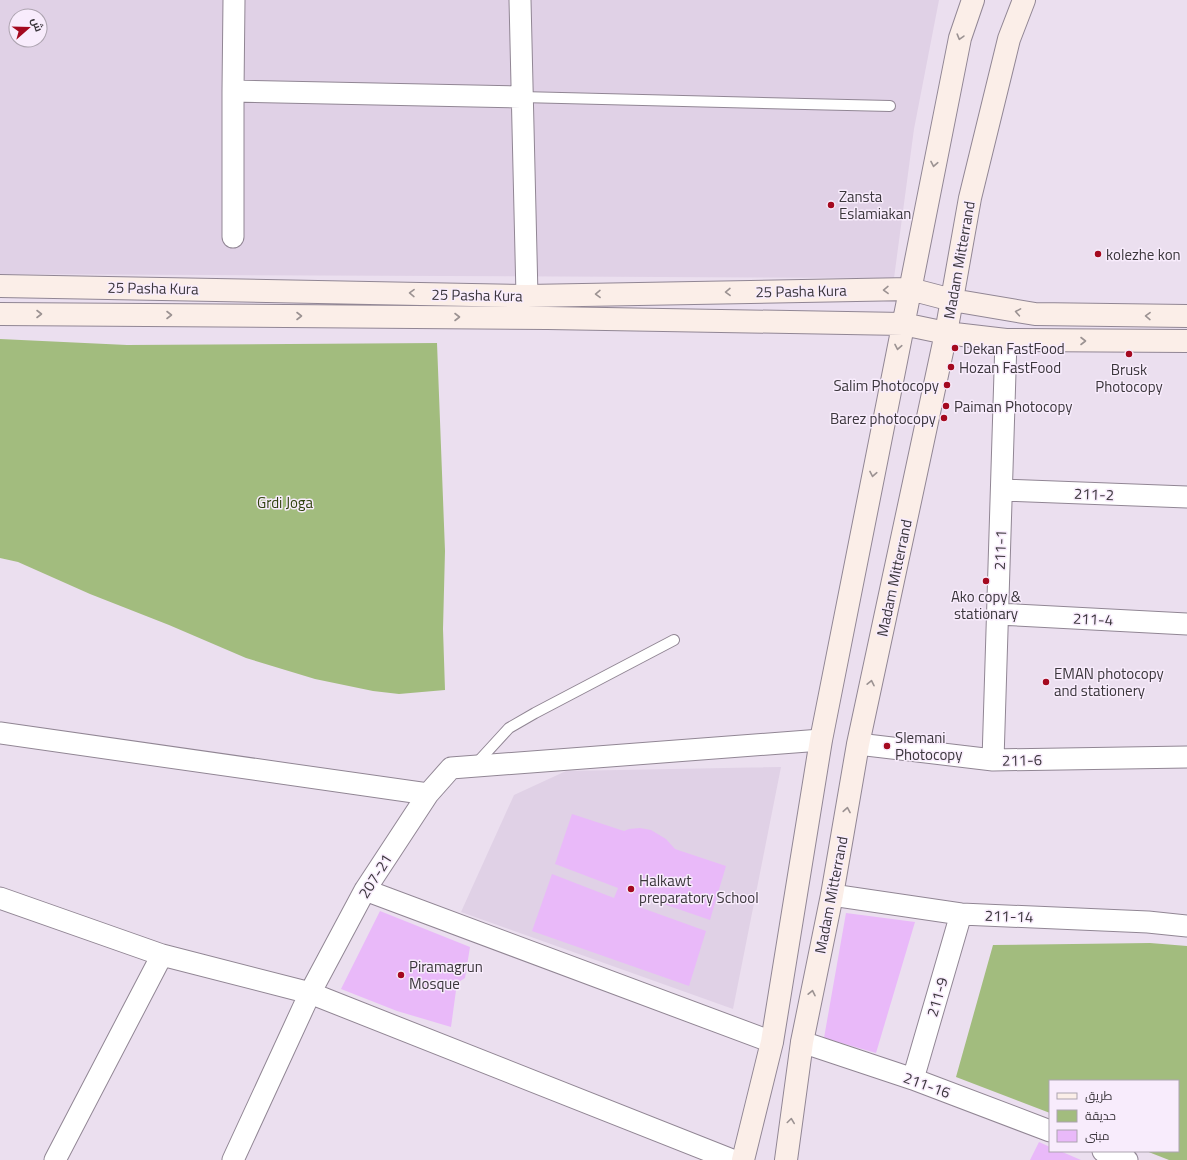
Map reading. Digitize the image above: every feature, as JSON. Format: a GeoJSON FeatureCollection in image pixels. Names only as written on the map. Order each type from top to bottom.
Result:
{"type":"FeatureCollection","features":[{"type":"Feature","properties":{"kind":"main road"},"geometry":{"type":"LineString","coordinates":[[743,1160],[772,1042],[821,740],[903,324],[960,38],[973,0]]}},
{"type":"Feature","properties":{"kind":"main road","name":"Madam Mitterrand"},"geometry":{"type":"LineString","coordinates":[[786,1160],[802,1042],[832,895],[858,744],[946,333],[970,198],[1009,39],[1024,0]]}},
{"type":"Feature","properties":{"kind":"main road","name":"25 Pasha Kura"},"geometry":{"type":"LineString","coordinates":[[0,286],[527,296],[910,289],[952,300],[1035,314],[1187,316]]}},
{"type":"Feature","properties":{"kind":"main road","name":"25 Pasha Kura"},"geometry":{"type":"LineString","coordinates":[[0,314],[540,318],[903,324],[946,333],[1006,340],[1187,341]]}},
{"type":"Feature","properties":{"kind":"street"},"geometry":{"type":"LineString","coordinates":[[233,236],[234,0]]}},
{"type":"Feature","properties":{"kind":"street"},"geometry":{"type":"LineString","coordinates":[[520,0],[521,97],[527,296]]}},
{"type":"Feature","properties":{"kind":"street"},"geometry":{"type":"LineString","coordinates":[[233,91],[521,97]]}},
{"type":"Feature","properties":{"kind":"street","name":"211-1"},"geometry":{"type":"LineString","coordinates":[[993,760],[1006,340]]}},
{"type":"Feature","properties":{"kind":"street","name":"211-2"},"geometry":{"type":"LineString","coordinates":[[1002,490],[1187,497]]}},
{"type":"Feature","properties":{"kind":"street","name":"211-4"},"geometry":{"type":"LineString","coordinates":[[998,614],[1187,624]]}},
{"type":"Feature","properties":{"kind":"street"},"geometry":{"type":"LineString","coordinates":[[0,733],[428,794]]}},
{"type":"Feature","properties":{"kind":"street"},"geometry":{"type":"LineString","coordinates":[[474,766],[821,740]]}},
{"type":"Feature","properties":{"kind":"street","name":"211-6"},"geometry":{"type":"LineString","coordinates":[[858,744],[993,760],[1187,757]]}},
{"type":"Feature","properties":{"kind":"street","name":"207-21"},"geometry":{"type":"LineString","coordinates":[[233,1160],[310,993],[365,890],[428,794],[451,768],[474,766]]}},
{"type":"Feature","properties":{"kind":"street"},"geometry":{"type":"LineString","coordinates":[[365,890],[772,1042]]}},
{"type":"Feature","properties":{"kind":"street","name":"211-14"},"geometry":{"type":"LineString","coordinates":[[832,895],[960,914],[1148,922],[1187,926]]}},
{"type":"Feature","properties":{"kind":"street"},"geometry":{"type":"LineString","coordinates":[[0,898],[162,956],[310,993],[732,1160]]}},
{"type":"Feature","properties":{"kind":"street","name":"211-9"},"geometry":{"type":"LineString","coordinates":[[913,1080],[960,914]]}},
{"type":"Feature","properties":{"kind":"street"},"geometry":{"type":"LineString","coordinates":[[55,1160],[162,956]]}},
{"type":"Feature","properties":{"kind":"street","name":"211-16"},"geometry":{"type":"LineString","coordinates":[[802,1042],[913,1080],[1049,1131]]}},
{"type":"Feature","properties":{"kind":"street"},"geometry":{"type":"LineString","coordinates":[[1106,1152],[1127,1160]]}},
{"type":"Feature","properties":{"kind":"lane"},"geometry":{"type":"LineString","coordinates":[[521,97],[890,106]]}},
{"type":"Feature","properties":{"kind":"lane"},"geometry":{"type":"LineString","coordinates":[[474,766],[509,728],[542,709],[674,640]]}},
{"type":"Feature","properties":{"kind":"shaded area"},"geometry":{"type":"Polygon","coordinates":[[[0,0],[939,0],[914,129],[894,278],[0,274],[0,0]]]}},
{"type":"Feature","properties":{"kind":"shaded area"},"geometry":{"type":"Polygon","coordinates":[[[781,767],[733,1009],[461,912],[514,795],[566,771],[781,767]]]}},
{"type":"Feature","properties":{"kind":"green space","name":"Grdi Joga"},"geometry":{"type":"Polygon","coordinates":[[[0,339],[127,345],[437,343],[445,551],[443,629],[445,690],[399,694],[373,691],[315,679],[246,658],[169,625],[90,594],[18,562],[0,558],[0,339]]]}},
{"type":"Feature","properties":{"kind":"green space"},"geometry":{"type":"Polygon","coordinates":[[[1150,943],[1187,946],[1187,1160],[1169,1160],[1149,1152],[1179,1152],[1179,1080],[1049,1080],[1049,1113],[956,1077],[993,945],[1150,943]]]}},
{"type":"Feature","properties":{"kind":"building"},"geometry":{"type":"Polygon","coordinates":[[[572,814],[624,831],[640,828],[651,830],[666,839],[675,849],[726,866],[710,920],[646,898],[642,908],[706,931],[689,986],[532,931],[552,874],[614,898],[618,888],[555,864],[572,814]]]}},
{"type":"Feature","properties":{"kind":"building"},"geometry":{"type":"Polygon","coordinates":[[[380,911],[470,947],[465,978],[457,983],[451,1027],[397,1011],[341,989],[380,911]]]}},
{"type":"Feature","properties":{"kind":"building"},"geometry":{"type":"Polygon","coordinates":[[[846,913],[915,922],[876,1053],[824,1038],[846,913]]]}},
{"type":"Feature","properties":{"kind":"building"},"geometry":{"type":"Polygon","coordinates":[[[1039,1142],[1049,1147],[1049,1152],[1062,1152],[1081,1160],[1030,1160],[1039,1142]]]}},
{"type":"Feature","properties":{"kind":"place","name":"Zansta Eslamiakan"},"geometry":{"type":"Point","coordinates":[831,205]}},
{"type":"Feature","properties":{"kind":"place","name":"kolezhe kon"},"geometry":{"type":"Point","coordinates":[1098,254]}},
{"type":"Feature","properties":{"kind":"place","name":"Dekan FastFood"},"geometry":{"type":"Point","coordinates":[955,348]}},
{"type":"Feature","properties":{"kind":"place","name":"Brusk Photocopy"},"geometry":{"type":"Point","coordinates":[1129,354]}},
{"type":"Feature","properties":{"kind":"place","name":"Hozan FastFood"},"geometry":{"type":"Point","coordinates":[951,367]}},
{"type":"Feature","properties":{"kind":"place","name":"Salim Photocopy"},"geometry":{"type":"Point","coordinates":[947,385]}},
{"type":"Feature","properties":{"kind":"place","name":"Paiman Photocopy"},"geometry":{"type":"Point","coordinates":[946,406]}},
{"type":"Feature","properties":{"kind":"place","name":"Barez photocopy"},"geometry":{"type":"Point","coordinates":[944,418]}},
{"type":"Feature","properties":{"kind":"place","name":"Ako copy & stationary"},"geometry":{"type":"Point","coordinates":[986,581]}},
{"type":"Feature","properties":{"kind":"place","name":"EMAN photocopy and stationery"},"geometry":{"type":"Point","coordinates":[1046,682]}},
{"type":"Feature","properties":{"kind":"place","name":"Slemani Photocopy"},"geometry":{"type":"Point","coordinates":[887,746]}},
{"type":"Feature","properties":{"kind":"place","name":"Halkawt preparatory School"},"geometry":{"type":"Point","coordinates":[631,889]}},
{"type":"Feature","properties":{"kind":"place","name":"Piramagrun Mosque"},"geometry":{"type":"Point","coordinates":[401,975]}}]}
